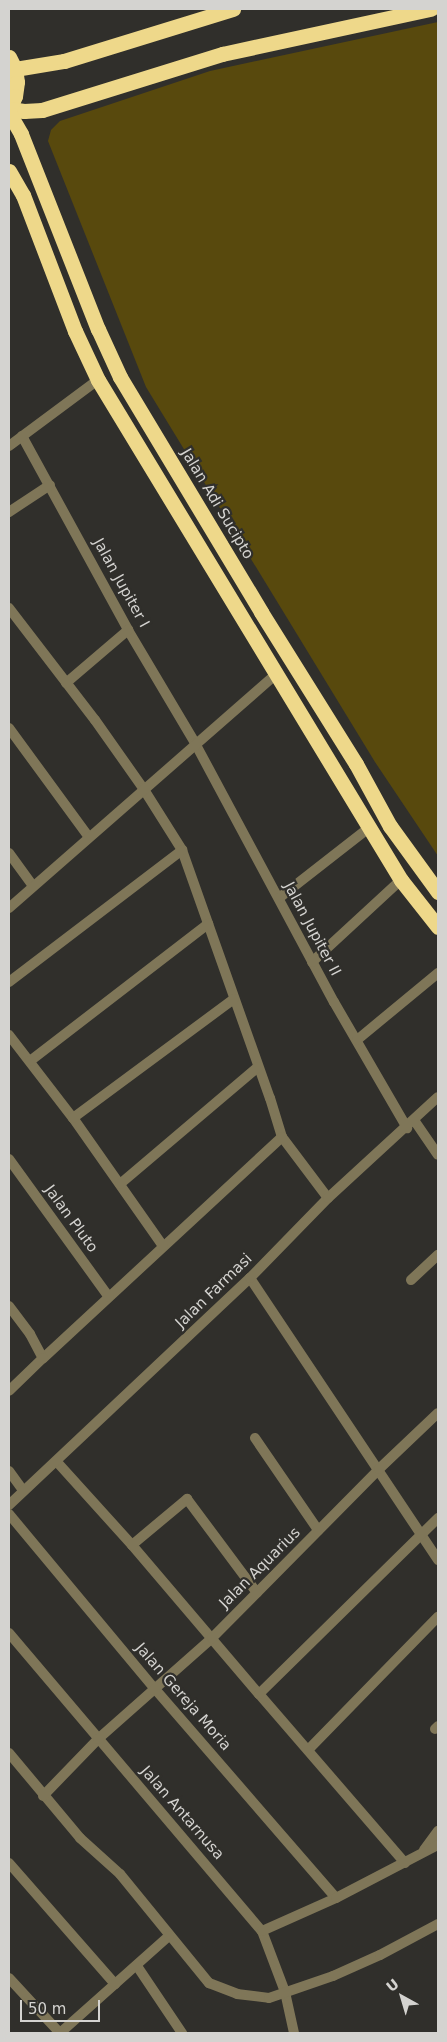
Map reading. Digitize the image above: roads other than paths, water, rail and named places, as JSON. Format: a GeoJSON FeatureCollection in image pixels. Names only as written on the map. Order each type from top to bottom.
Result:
{"type":"FeatureCollection","features":[{"type":"Feature","properties":{"kind":"highway"},"geometry":{"type":"LineString","coordinates":[[233,9],[64,61],[12,63],[15,96],[9,111],[42,110],[222,54],[431,9]]}},
{"type":"Feature","properties":{"kind":"highway","name":"Jalan Adi Sucipto"},"geometry":{"type":"LineString","coordinates":[[9,111],[21,134],[108,355],[324,715],[356,764],[390,826],[438,892]]}},
{"type":"Feature","properties":{"kind":"highway"},"geometry":{"type":"LineString","coordinates":[[9,171],[23,196],[75,331],[98,380],[275,675],[401,880],[438,926]]}},
{"type":"Feature","properties":{"kind":"highway"},"geometry":{"type":"LineString","coordinates":[[309,728],[324,715]]}},
{"type":"Feature","properties":{"kind":"street"},"geometry":{"type":"LineString","coordinates":[[9,446],[98,380]]}},
{"type":"Feature","properties":{"kind":"street","name":"Jalan Jupiter I"},"geometry":{"type":"LineString","coordinates":[[22,436],[128,630],[196,743]]}},
{"type":"Feature","properties":{"kind":"street"},"geometry":{"type":"LineString","coordinates":[[9,512],[50,485]]}},
{"type":"Feature","properties":{"kind":"street"},"geometry":{"type":"LineString","coordinates":[[9,608],[143,788],[182,850],[282,1137],[328,1198]]}},
{"type":"Feature","properties":{"kind":"street"},"geometry":{"type":"LineString","coordinates":[[66,683],[128,630]]}},
{"type":"Feature","properties":{"kind":"street"},"geometry":{"type":"LineString","coordinates":[[9,908],[88,836],[275,675]]}},
{"type":"Feature","properties":{"kind":"street"},"geometry":{"type":"LineString","coordinates":[[9,728],[88,836]]}},
{"type":"Feature","properties":{"kind":"street","name":"Jalan Jupiter II"},"geometry":{"type":"LineString","coordinates":[[196,743],[312,962],[357,1040],[411,1124],[438,1155]]}},
{"type":"Feature","properties":{"kind":"street"},"geometry":{"type":"LineString","coordinates":[[278,898],[370,827]]}},
{"type":"Feature","properties":{"kind":"street"},"geometry":{"type":"LineString","coordinates":[[9,982],[182,850]]}},
{"type":"Feature","properties":{"kind":"street"},"geometry":{"type":"LineString","coordinates":[[9,853],[33,886]]}},
{"type":"Feature","properties":{"kind":"street"},"geometry":{"type":"LineString","coordinates":[[312,962],[401,880]]}},
{"type":"Feature","properties":{"kind":"street"},"geometry":{"type":"LineString","coordinates":[[30,1062],[208,924]]}},
{"type":"Feature","properties":{"kind":"street"},"geometry":{"type":"LineString","coordinates":[[357,1040],[438,973]]}},
{"type":"Feature","properties":{"kind":"street"},"geometry":{"type":"LineString","coordinates":[[73,1118],[234,999]]}},
{"type":"Feature","properties":{"kind":"street"},"geometry":{"type":"LineString","coordinates":[[9,1035],[73,1118],[163,1246]]}},
{"type":"Feature","properties":{"kind":"street"},"geometry":{"type":"LineString","coordinates":[[120,1184],[258,1067]]}},
{"type":"Feature","properties":{"kind":"street","name":"Jalan Farmasi"},"geometry":{"type":"LineString","coordinates":[[9,1506],[23,1490],[57,1462],[250,1278],[328,1198],[411,1124],[438,1097]]}},
{"type":"Feature","properties":{"kind":"street"},"geometry":{"type":"LineString","coordinates":[[9,1391],[282,1137]]}},
{"type":"Feature","properties":{"kind":"street","name":"Jalan Pluto"},"geometry":{"type":"LineString","coordinates":[[9,1159],[109,1298]]}},
{"type":"Feature","properties":{"kind":"street"},"geometry":{"type":"LineString","coordinates":[[411,1280],[438,1255]]}},
{"type":"Feature","properties":{"kind":"street"},"geometry":{"type":"LineString","coordinates":[[250,1278],[438,1560]]}},
{"type":"Feature","properties":{"kind":"street"},"geometry":{"type":"LineString","coordinates":[[9,1306],[30,1334],[43,1358]]}},
{"type":"Feature","properties":{"kind":"street","name":"Jalan Aquarius"},"geometry":{"type":"LineString","coordinates":[[44,1796],[98,1739],[212,1638],[379,1469],[438,1413]]}},
{"type":"Feature","properties":{"kind":"street"},"geometry":{"type":"LineString","coordinates":[[255,1438],[318,1530]]}},
{"type":"Feature","properties":{"kind":"street"},"geometry":{"type":"LineString","coordinates":[[57,1462],[132,1545],[405,1863]]}},
{"type":"Feature","properties":{"kind":"street"},"geometry":{"type":"LineString","coordinates":[[9,1471],[23,1490]]}},
{"type":"Feature","properties":{"kind":"street"},"geometry":{"type":"LineString","coordinates":[[132,1545],[187,1499],[257,1593]]}},
{"type":"Feature","properties":{"kind":"street","name":"Jalan Gereja Moria"},"geometry":{"type":"LineString","coordinates":[[9,1514],[155,1689],[336,1898]]}},
{"type":"Feature","properties":{"kind":"street"},"geometry":{"type":"LineString","coordinates":[[259,1694],[438,1518]]}},
{"type":"Feature","properties":{"kind":"street"},"geometry":{"type":"LineString","coordinates":[[309,1749],[438,1617]]}},
{"type":"Feature","properties":{"kind":"street","name":"Jalan Antarnusa"},"geometry":{"type":"LineString","coordinates":[[9,1633],[262,1931],[285,1992],[294,2033]]}},
{"type":"Feature","properties":{"kind":"street"},"geometry":{"type":"LineString","coordinates":[[9,1753],[80,1838],[120,1874],[209,1984],[237,1994],[269,1998],[333,1976],[372,1959],[438,1924]]}},
{"type":"Feature","properties":{"kind":"street"},"geometry":{"type":"LineString","coordinates":[[423,1852],[438,1831]]}},
{"type":"Feature","properties":{"kind":"street"},"geometry":{"type":"LineString","coordinates":[[262,1931],[336,1898],[438,1845]]}},
{"type":"Feature","properties":{"kind":"street"},"geometry":{"type":"LineString","coordinates":[[9,1863],[115,1984]]}},
{"type":"Feature","properties":{"kind":"street"},"geometry":{"type":"LineString","coordinates":[[9,1978],[60,2033],[169,1936]]}},
{"type":"Feature","properties":{"kind":"street"},"geometry":{"type":"LineString","coordinates":[[137,1966],[182,2033]]}}]}
